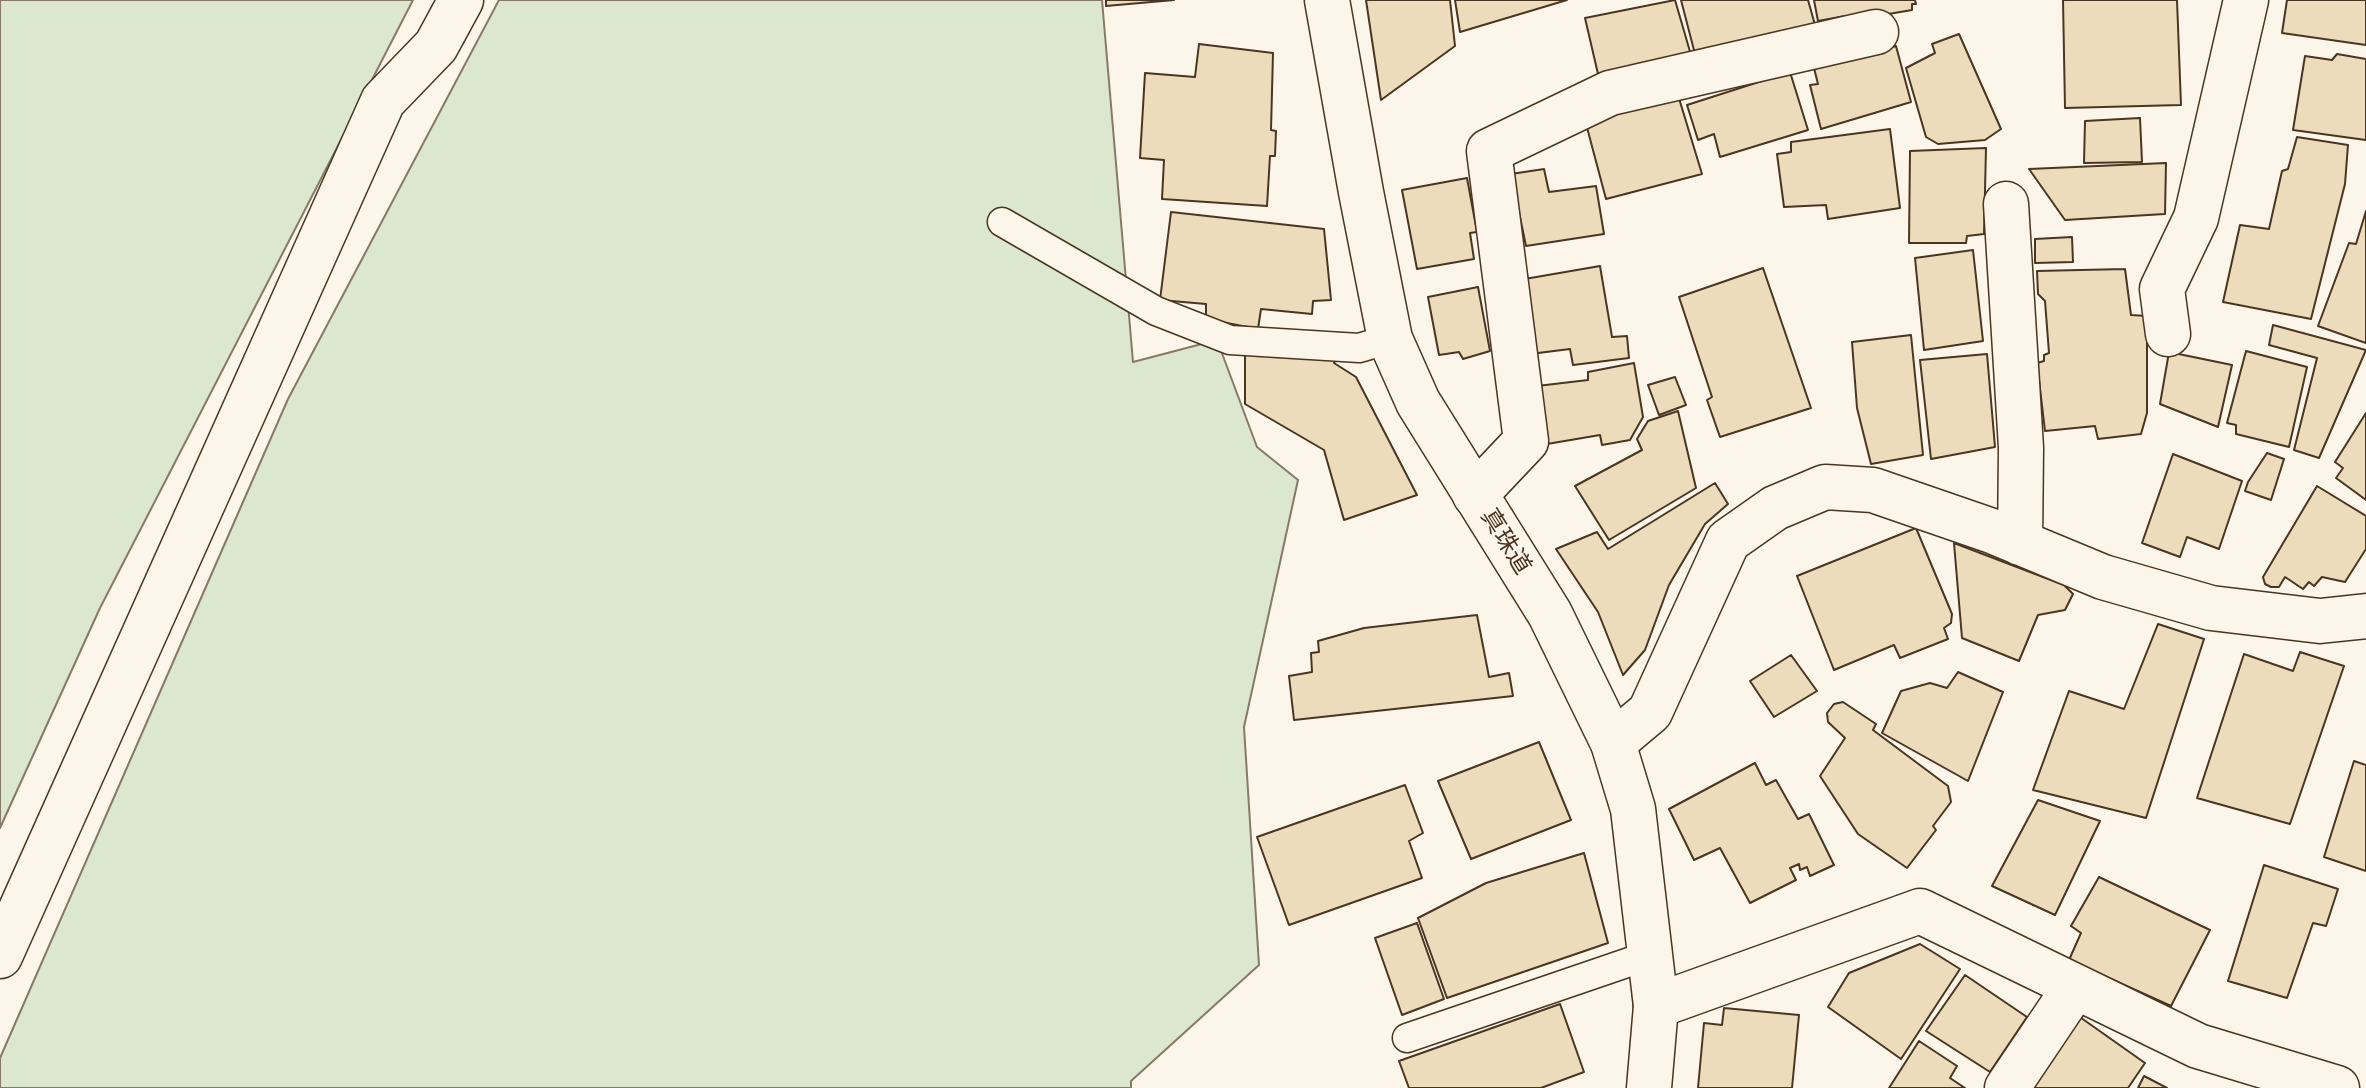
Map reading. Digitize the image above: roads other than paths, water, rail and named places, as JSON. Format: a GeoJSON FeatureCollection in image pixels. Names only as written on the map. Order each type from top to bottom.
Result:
{"type":"FeatureCollection","features":[{"type":"Feature","properties":{"kind":"street"},"geometry":{"type":"LineString","coordinates":[[0,956],[383,101],[436,46],[461,0]]}},
{"type":"Feature","properties":{"kind":"street","name":"真珠道"},"geometry":{"type":"LineString","coordinates":[[1327,0],[1390,339],[1418,402],[1550,614],[1613,743],[1633,809],[1656,1006],[1649,1088]]}},
{"type":"Feature","properties":{"kind":"street"},"geometry":{"type":"LineString","coordinates":[[2168,334],[2162,289],[2196,218],[2246,0]]}},
{"type":"Feature","properties":{"kind":"street"},"geometry":{"type":"LineString","coordinates":[[1475,495],[1526,441],[1489,151],[1610,93],[1876,32]]}},
{"type":"Feature","properties":{"kind":"street"},"geometry":{"type":"LineString","coordinates":[[2006,204],[2021,448],[2020,543]]}},
{"type":"Feature","properties":{"kind":"street"},"geometry":{"type":"LineString","coordinates":[[1613,743],[1650,712],[1728,541],[1775,508],[1825,487],[1873,490],[1992,531],[2103,577],[2211,608],[2320,621],[2366,616]]}},
{"type":"Feature","properties":{"kind":"street"},"geometry":{"type":"LineString","coordinates":[[1656,1006],[1920,911],[2198,1046],[2337,1088]]}},
{"type":"Feature","properties":{"kind":"street"},"geometry":{"type":"LineString","coordinates":[[2007,1088],[2075,987]]}},
{"type":"Feature","properties":{"kind":"lane"},"geometry":{"type":"LineString","coordinates":[[1002,222],[1156,311],[1230,340],[1359,348],[1390,339]]}},
{"type":"Feature","properties":{"kind":"lane"},"geometry":{"type":"LineString","coordinates":[[1407,1038],[1650,955]]}}]}
